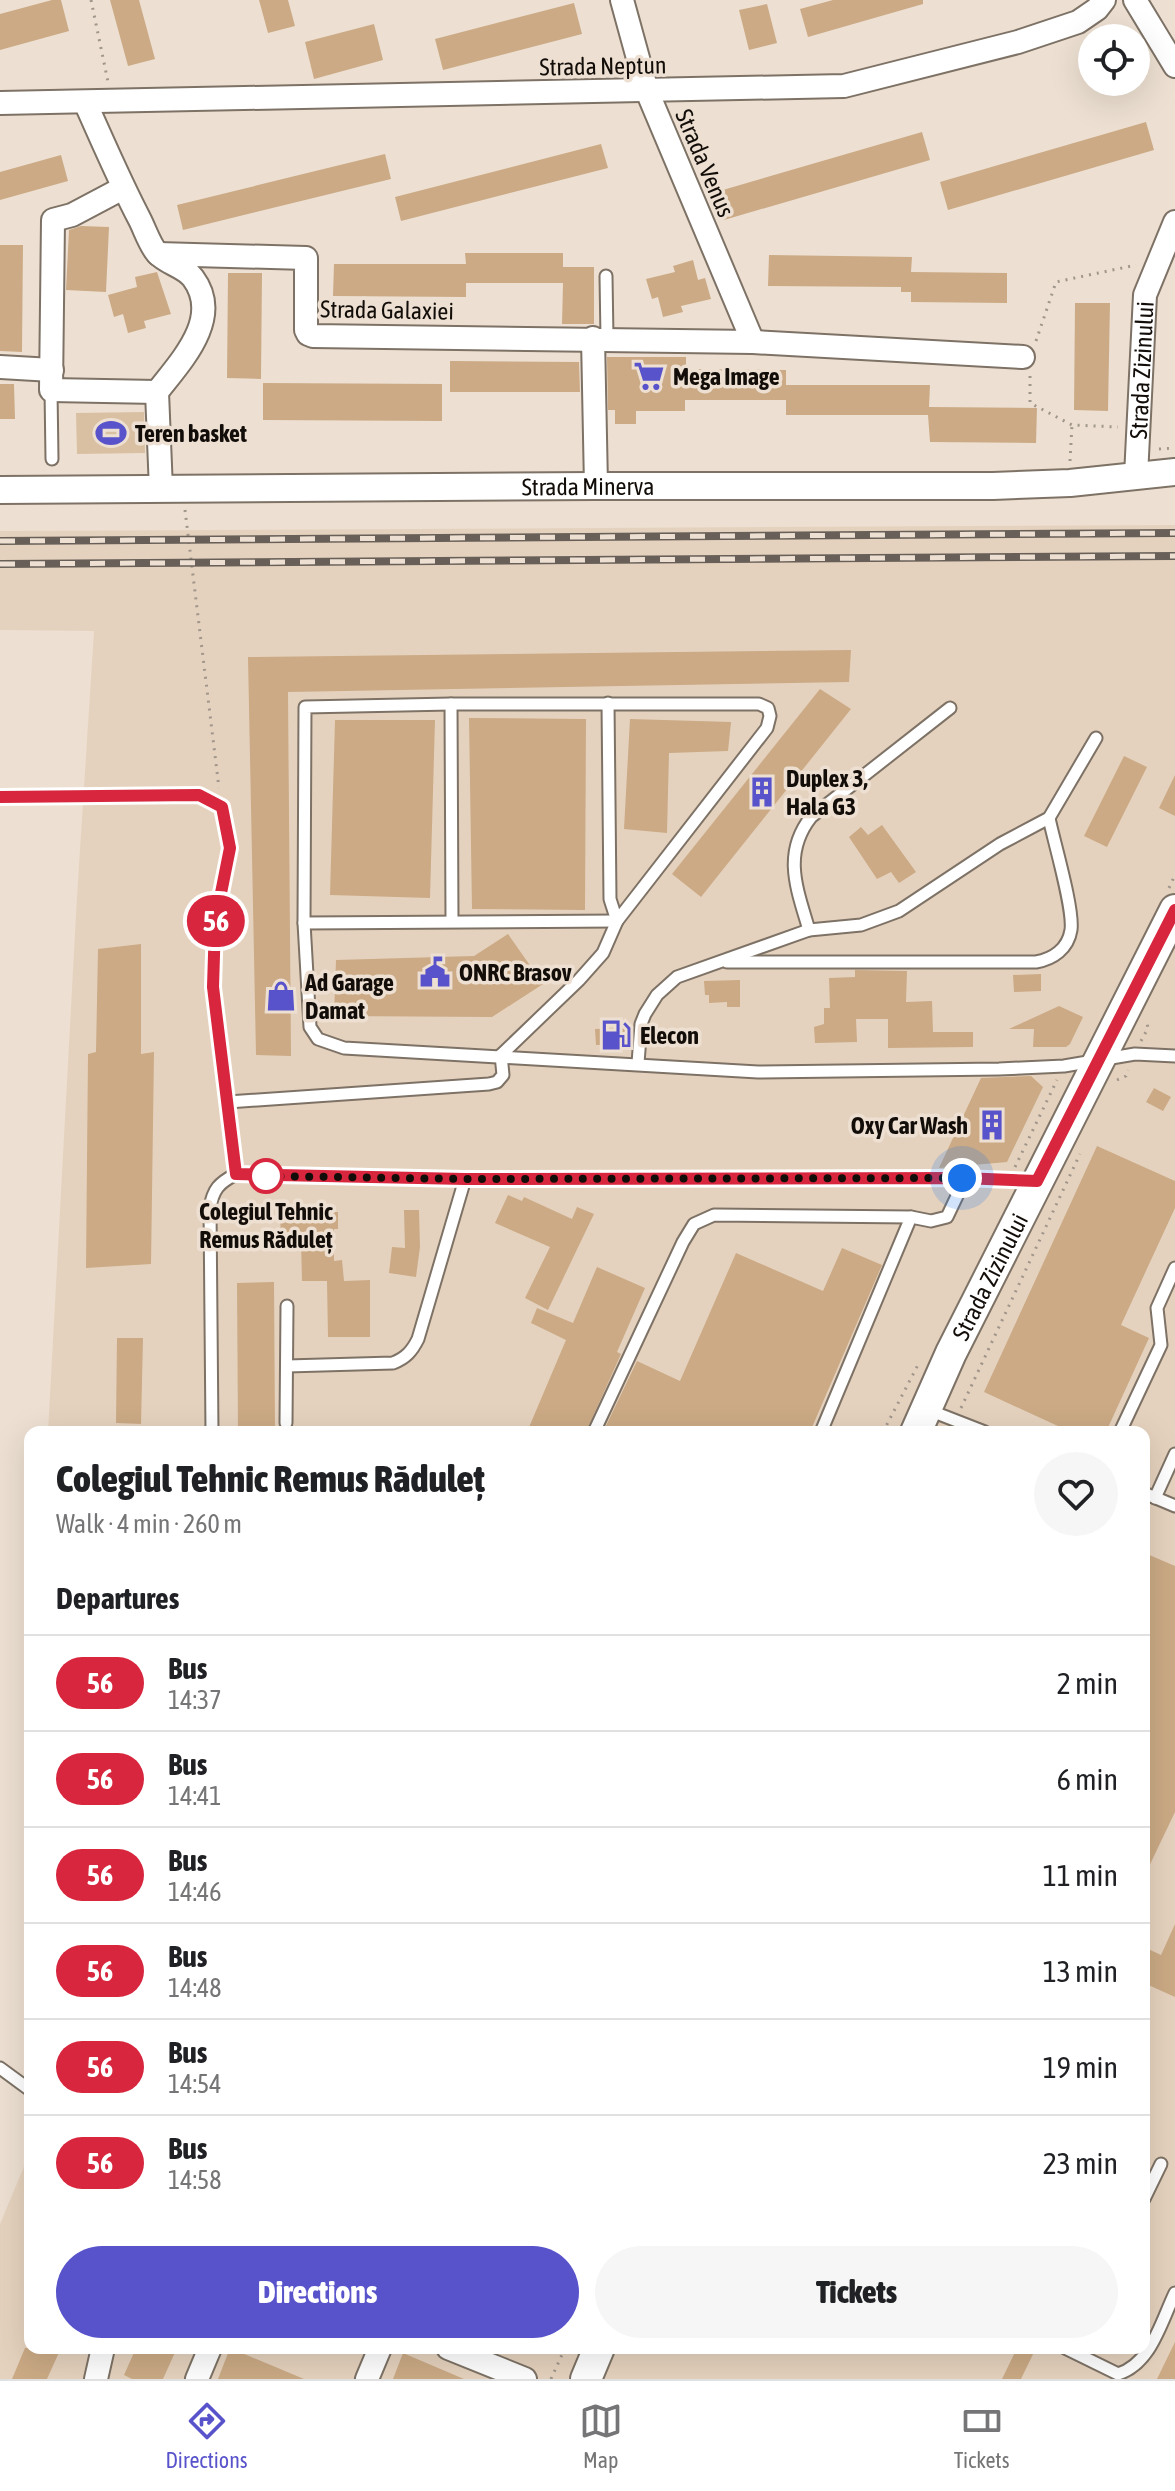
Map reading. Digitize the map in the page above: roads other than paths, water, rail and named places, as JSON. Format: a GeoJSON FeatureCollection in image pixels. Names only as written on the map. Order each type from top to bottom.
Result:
{"type":"FeatureCollection","features":[{"type":"Feature","properties":{"kind":"main road","name":"Strada Zizinului"},"geometry":{"type":"LineString","coordinates":[[921,1420],[1037,1181],[1106,1070],[1138,1004],[1175,910]]}},
{"type":"Feature","properties":{"kind":"main road"},"geometry":{"type":"LineString","coordinates":[[586,2379],[596,2354]]}},
{"type":"Feature","properties":{"kind":"street","name":"Strada Venus"},"geometry":{"type":"LineString","coordinates":[[622,0],[647,91],[753,342]]}},
{"type":"Feature","properties":{"kind":"street","name":"Strada Neptun"},"geometry":{"type":"LineString","coordinates":[[0,103],[844,86],[1018,42],[1078,22],[1104,0]]}},
{"type":"Feature","properties":{"kind":"street"},"geometry":{"type":"LineString","coordinates":[[1135,0],[1175,66]]}},
{"type":"Feature","properties":{"kind":"street"},"geometry":{"type":"LineString","coordinates":[[85,102],[123,188],[158,254],[191,275],[201,292],[203,308],[200,328],[191,348],[157,392],[161,490]]}},
{"type":"Feature","properties":{"kind":"street"},"geometry":{"type":"LineString","coordinates":[[52,380],[53,220],[86,209],[123,188]]}},
{"type":"Feature","properties":{"kind":"street","name":"Strada Zizinului"},"geometry":{"type":"LineString","coordinates":[[1136,476],[1145,295],[1175,222]]}},
{"type":"Feature","properties":{"kind":"street","name":"Strada Galaxiei"},"geometry":{"type":"LineString","coordinates":[[158,254],[306,258],[306,330],[313,336],[753,342],[1030,357]]}},
{"type":"Feature","properties":{"kind":"street"},"geometry":{"type":"LineString","coordinates":[[596,486],[600,338]]}},
{"type":"Feature","properties":{"kind":"street"},"geometry":{"type":"LineString","coordinates":[[0,367],[52,380],[157,392]]}},
{"type":"Feature","properties":{"kind":"street","name":"Strada Minerva"},"geometry":{"type":"LineString","coordinates":[[0,490],[993,486],[1070,483],[1175,472]]}},
{"type":"Feature","properties":{"kind":"street"},"geometry":{"type":"LineString","coordinates":[[96,2379],[102,2354]]}},
{"type":"Feature","properties":{"kind":"street"},"geometry":{"type":"LineString","coordinates":[[197,2379],[207,2354]]}},
{"type":"Feature","properties":{"kind":"street"},"geometry":{"type":"LineString","coordinates":[[367,2379],[377,2354]]}},
{"type":"Feature","properties":{"kind":"street"},"geometry":{"type":"LineString","coordinates":[[463,2354],[525,2379]]}},
{"type":"Feature","properties":{"kind":"lane"},"geometry":{"type":"LineString","coordinates":[[600,338],[606,276]]}},
{"type":"Feature","properties":{"kind":"lane"},"geometry":{"type":"LineString","coordinates":[[52,380],[52,459]]}},
{"type":"Feature","properties":{"kind":"lane"},"geometry":{"type":"LineString","coordinates":[[608,703],[610,899],[617,921]]}},
{"type":"Feature","properties":{"kind":"lane"},"geometry":{"type":"LineString","coordinates":[[501,1055],[603,953],[617,921],[767,728],[768,708],[759,704],[608,703],[305,707],[304,923],[310,1027],[318,1039],[344,1048],[758,1072],[1064,1066],[1106,1070],[1135,1054],[1175,1056]]}},
{"type":"Feature","properties":{"kind":"lane"},"geometry":{"type":"LineString","coordinates":[[451,704],[452,920]]}},
{"type":"Feature","properties":{"kind":"lane"},"geometry":{"type":"LineString","coordinates":[[809,930],[793,869],[794,847],[804,826],[811,817],[950,708]]}},
{"type":"Feature","properties":{"kind":"lane"},"geometry":{"type":"LineString","coordinates":[[638,1063],[641,1024],[657,995],[677,977],[809,930],[861,925],[888,917],[1000,844],[1049,818],[1096,738]]}},
{"type":"Feature","properties":{"kind":"lane"},"geometry":{"type":"LineString","coordinates":[[0,797],[199,795],[222,807],[230,848],[215,923],[213,987],[236,1174]]}},
{"type":"Feature","properties":{"kind":"lane"},"geometry":{"type":"LineString","coordinates":[[716,961],[1036,962],[1052,958],[1069,939],[1071,920],[1049,818]]}},
{"type":"Feature","properties":{"kind":"lane"},"geometry":{"type":"LineString","coordinates":[[304,923],[617,921]]}},
{"type":"Feature","properties":{"kind":"lane"},"geometry":{"type":"LineString","coordinates":[[228,1102],[489,1084],[497,1082],[503,1075],[501,1055]]}},
{"type":"Feature","properties":{"kind":"lane"},"geometry":{"type":"LineString","coordinates":[[212,1426],[210,1208],[212,1194],[220,1183],[236,1174],[465,1179],[962,1178],[1037,1181]]}},
{"type":"Feature","properties":{"kind":"lane"},"geometry":{"type":"LineString","coordinates":[[597,1426],[694,1224],[714,1215],[911,1217],[931,1221],[947,1217],[962,1178]]}},
{"type":"Feature","properties":{"kind":"lane"},"geometry":{"type":"LineString","coordinates":[[287,1366],[393,1363],[412,1350],[418,1339],[465,1179]]}},
{"type":"Feature","properties":{"kind":"lane"},"geometry":{"type":"LineString","coordinates":[[824,1426],[911,1217]]}},
{"type":"Feature","properties":{"kind":"lane"},"geometry":{"type":"LineString","coordinates":[[1123,1426],[1161,1345],[1157,1308],[1175,1268]]}},
{"type":"Feature","properties":{"kind":"lane"},"geometry":{"type":"LineString","coordinates":[[286,1423],[287,1306]]}},
{"type":"Feature","properties":{"kind":"lane"},"geometry":{"type":"LineString","coordinates":[[921,1420],[955,1420],[970,1426]]}},
{"type":"Feature","properties":{"kind":"lane"},"geometry":{"type":"LineString","coordinates":[[1175,1454],[1150,1496],[1175,1506]]}},
{"type":"Feature","properties":{"kind":"lane"},"geometry":{"type":"LineString","coordinates":[[0,2068],[24,2086]]}},
{"type":"Feature","properties":{"kind":"lane"},"geometry":{"type":"LineString","coordinates":[[1150,2187],[1161,2164]]}},
{"type":"Feature","properties":{"kind":"lane"},"geometry":{"type":"LineString","coordinates":[[1150,2345],[1175,2293]]}},
{"type":"Feature","properties":{"kind":"lane"},"geometry":{"type":"LineString","coordinates":[[1080,2354],[1118,2374],[1132,2369],[1145,2354]]}},
{"type":"Feature","properties":{"kind":"railway"},"geometry":{"type":"LineString","coordinates":[[0,541],[1175,533]]}},
{"type":"Feature","properties":{"kind":"railway"},"geometry":{"type":"LineString","coordinates":[[0,564],[1175,556]]}},
{"type":"Feature","properties":{"kind":"place","name":"Mega Image"},"geometry":{"type":"Point","coordinates":[649,376]}},
{"type":"Feature","properties":{"kind":"place","name":"Teren basket"},"geometry":{"type":"Point","coordinates":[111,433]}},
{"type":"Feature","properties":{"kind":"place","name":"Duplex 3, Hala G3"},"geometry":{"type":"Point","coordinates":[762,792]}},
{"type":"Feature","properties":{"kind":"place","name":"ONRC Brasov"},"geometry":{"type":"Point","coordinates":[435,972]}},
{"type":"Feature","properties":{"kind":"place","name":"Ad Garage Damat"},"geometry":{"type":"Point","coordinates":[281,996]}},
{"type":"Feature","properties":{"kind":"place","name":"Elecon"},"geometry":{"type":"Point","coordinates":[616,1035]}},
{"type":"Feature","properties":{"kind":"place","name":"Oxy Car Wash"},"geometry":{"type":"Point","coordinates":[992,1125]}},
{"type":"Feature","properties":{"kind":"place","name":"Colegiul Tehnic Remus Răduleț"},"geometry":{"type":"Point","coordinates":[266,1176]}}]}
